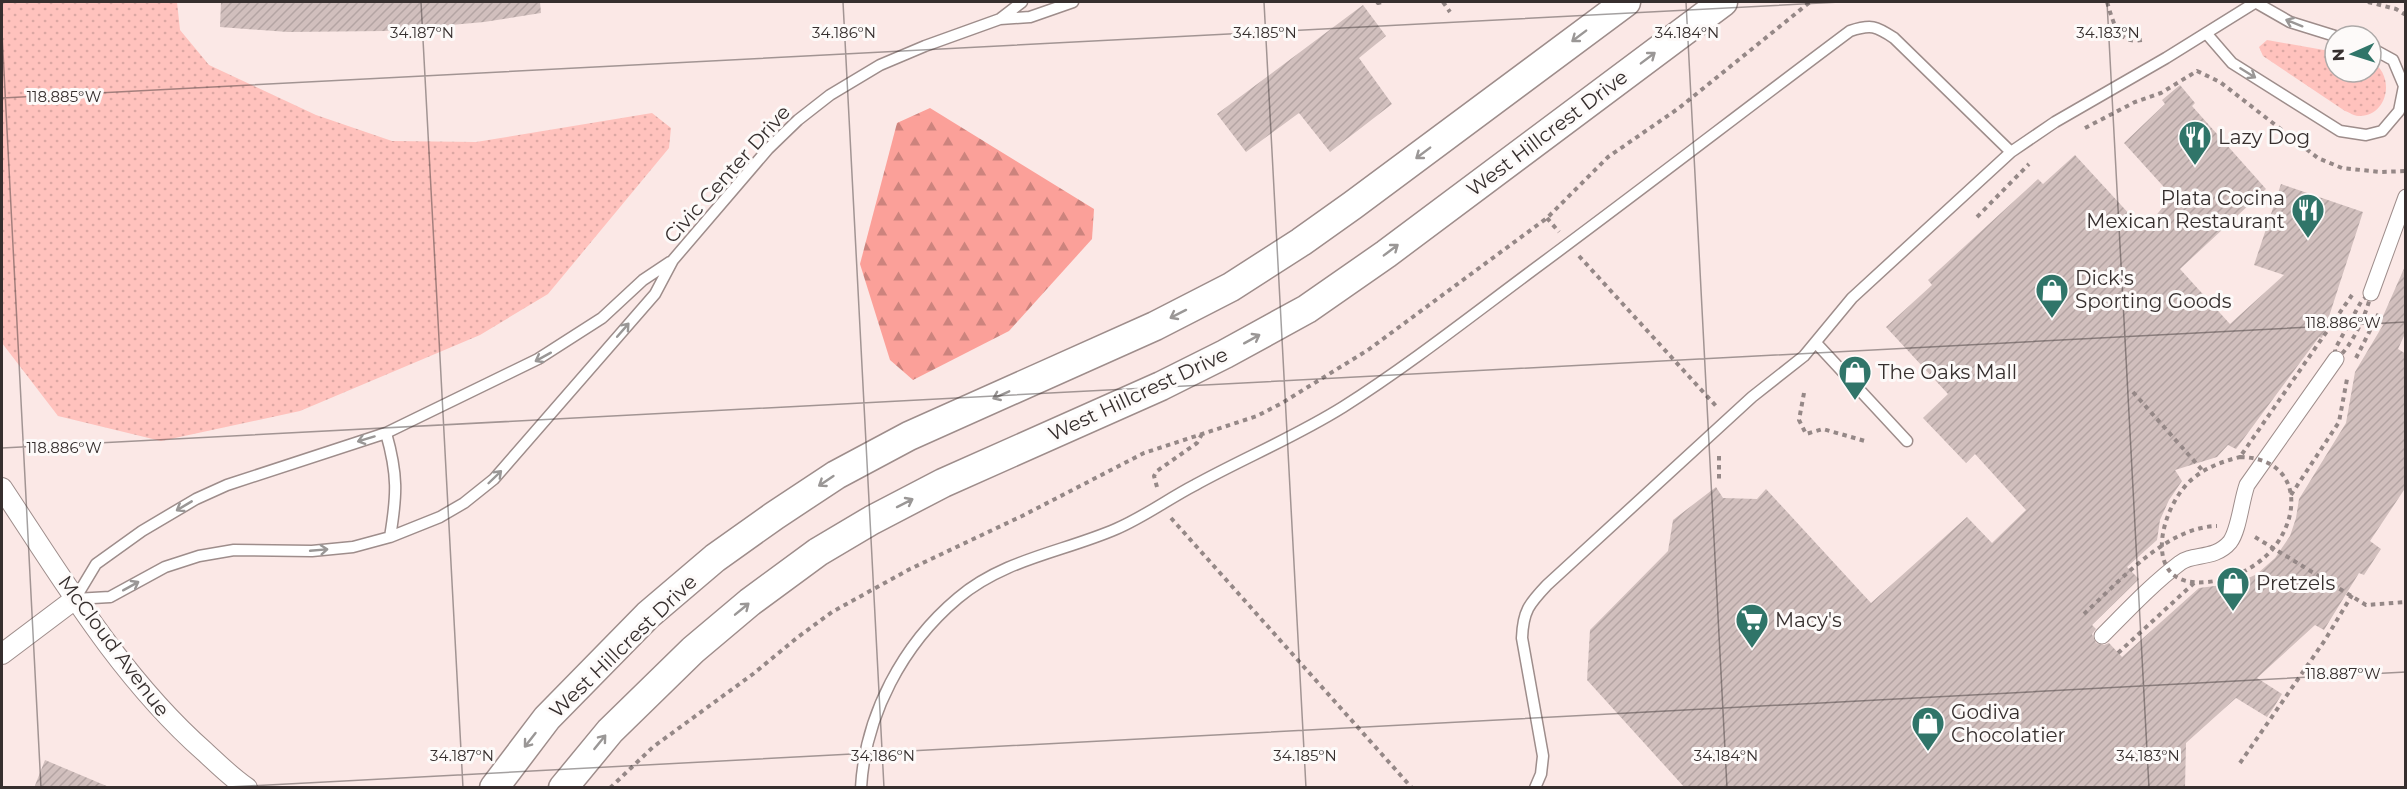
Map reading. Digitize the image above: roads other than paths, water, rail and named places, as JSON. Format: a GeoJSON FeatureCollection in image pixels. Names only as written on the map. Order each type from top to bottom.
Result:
{"type":"FeatureCollection","features":[{"type":"Feature","properties":{"kind":"main road","name":"West Hillcrest Drive"},"geometry":{"type":"LineString","coordinates":[[494,788],[548,718],[648,615],[715,558],[774,516],[836,475],[909,436],[1155,326],[1231,287],[1353,205],[1626,2]]}},
{"type":"Feature","properties":{"kind":"main road","name":"West Hillcrest Drive"},"geometry":{"type":"LineString","coordinates":[[563,788],[610,731],[693,650],[750,602],[818,552],[872,519],[943,483],[1161,386],[1307,309],[1386,254],[1723,2]]}},
{"type":"Feature","properties":{"kind":"street"},"geometry":{"type":"LineString","coordinates":[[2367,292],[2406,197]]}},
{"type":"Feature","properties":{"kind":"street"},"geometry":{"type":"LineString","coordinates":[[2102,636],[2182,561],[2216,552],[2229,542],[2231,527],[2247,485],[2336,359]]}},
{"type":"Feature","properties":{"kind":"street","name":"McCloud Avenue"},"geometry":{"type":"LineString","coordinates":[[2,488],[75,600],[125,668],[174,725],[247,788]]}},
{"type":"Feature","properties":{"kind":"street"},"geometry":{"type":"LineString","coordinates":[[2,654],[75,600]]}},
{"type":"Feature","properties":{"kind":"lane","name":"Civic Center Drive"},"geometry":{"type":"LineString","coordinates":[[75,600],[110,597],[165,567],[199,556],[234,550],[312,551],[353,547],[390,537],[440,517],[464,503],[494,479],[656,294],[674,260],[768,149],[798,120],[830,95],[880,65],[1000,19],[1022,2]]}},
{"type":"Feature","properties":{"kind":"lane","name":"Civic Center Drive"},"geometry":{"type":"LineString","coordinates":[[1000,19],[1030,17],[1073,2]]}},
{"type":"Feature","properties":{"kind":"lane"},"geometry":{"type":"LineString","coordinates":[[1535,788],[1541,774],[1543,756],[1522,638],[1523,620],[1528,605],[1547,585],[1752,397],[1804,356],[1852,298],[2011,152],[2055,122],[2256,2],[2290,22],[2323,32]]}},
{"type":"Feature","properties":{"kind":"lane"},"geometry":{"type":"LineString","coordinates":[[861,788],[867,752],[879,709],[891,680],[909,650],[959,597],[1003,569],[1091,540],[1129,523],[1342,407],[1484,307],[1850,31],[1865,26],[1878,27],[1894,38],[2011,152]]}},
{"type":"Feature","properties":{"kind":"lane"},"geometry":{"type":"LineString","coordinates":[[2206,33],[2232,63],[2340,131],[2366,135],[2382,131],[2399,111],[2404,86],[2393,60],[2383,55]]}},
{"type":"Feature","properties":{"kind":"lane","name":"Civic Center Drive"},"geometry":{"type":"LineString","coordinates":[[75,600],[96,564],[142,531],[196,499],[227,485],[386,433],[518,369],[567,343],[602,318],[643,280],[674,260]]}},
{"type":"Feature","properties":{"kind":"lane"},"geometry":{"type":"LineString","coordinates":[[1816,343],[1907,441]]}},
{"type":"Feature","properties":{"kind":"lane"},"geometry":{"type":"LineString","coordinates":[[386,433],[393,456],[397,496],[390,537]]}},
{"type":"Feature","properties":{"kind":"place","name":"Lazy Dog"},"geometry":{"type":"Point","coordinates":[2195,166]}},
{"type":"Feature","properties":{"kind":"place","name":"Plata Cocina Mexican Restaurant"},"geometry":{"type":"Point","coordinates":[2308,239]}},
{"type":"Feature","properties":{"kind":"place","name":"Dick's Sporting Goods"},"geometry":{"type":"Point","coordinates":[2052,319]}},
{"type":"Feature","properties":{"kind":"place","name":"The Oaks Mall"},"geometry":{"type":"Point","coordinates":[1855,401]}},
{"type":"Feature","properties":{"kind":"place","name":"Pretzels"},"geometry":{"type":"Point","coordinates":[2233,612]}},
{"type":"Feature","properties":{"kind":"place","name":"Macy's"},"geometry":{"type":"Point","coordinates":[1752,649]}},
{"type":"Feature","properties":{"kind":"place","name":"Godiva Chocolatier"},"geometry":{"type":"Point","coordinates":[1928,752]}}]}
